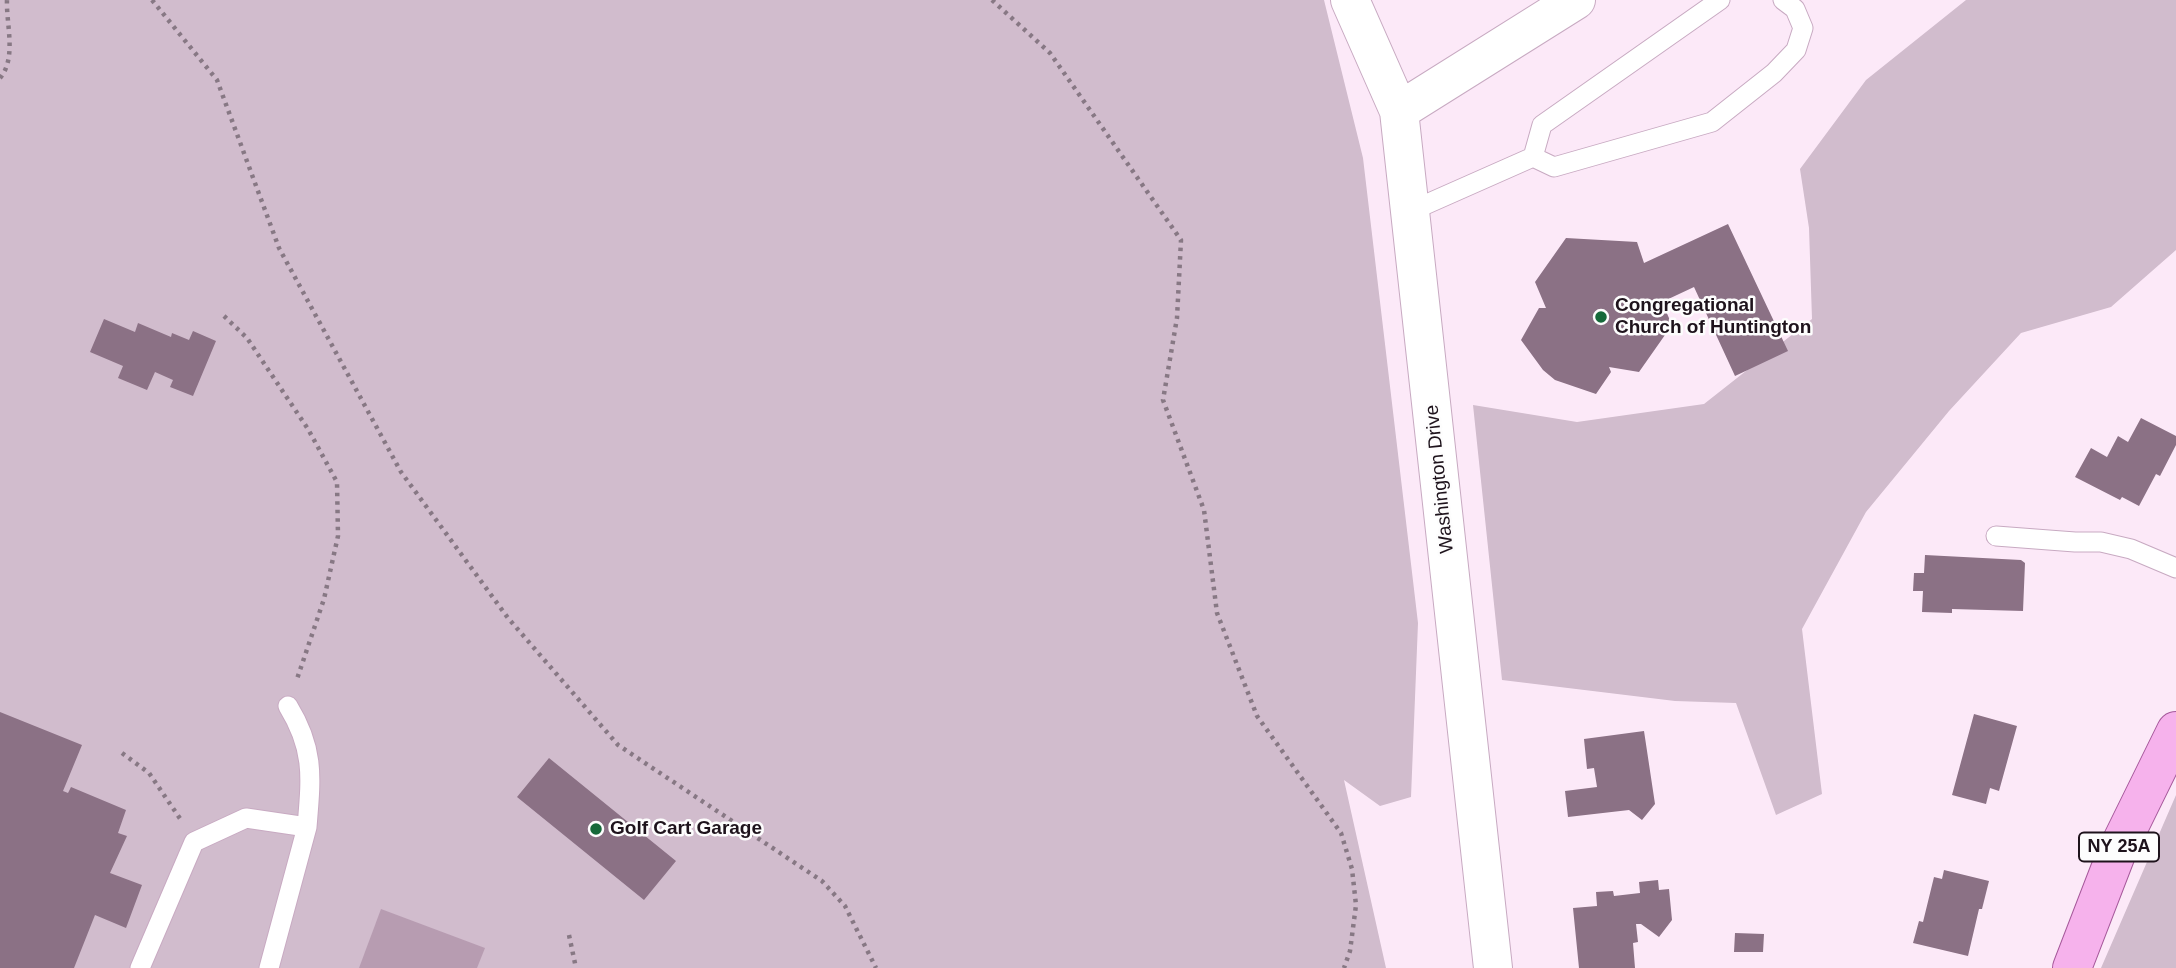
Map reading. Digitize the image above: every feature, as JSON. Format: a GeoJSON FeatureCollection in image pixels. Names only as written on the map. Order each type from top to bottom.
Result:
{"type":"FeatureCollection","features":[{"type":"Feature","properties":{"kind":"main road","name":"NY 25A"},"geometry":{"type":"LineString","coordinates":[[2072,968],[2118,849],[2176,731]]}},
{"type":"Feature","properties":{"kind":"street","name":"Washington Drive"},"geometry":{"type":"LineString","coordinates":[[1350,0],[1399,111],[1493,968]]}},
{"type":"Feature","properties":{"kind":"street"},"geometry":{"type":"LineString","coordinates":[[1399,111],[1576,0]]}},
{"type":"Feature","properties":{"kind":"lane"},"geometry":{"type":"LineString","coordinates":[[1533,157],[1542,125],[1720,0]]}},
{"type":"Feature","properties":{"kind":"lane"},"geometry":{"type":"LineString","coordinates":[[1411,212],[1533,157],[1554,167],[1712,122],[1774,73],[1796,50],[1803,28],[1795,9],[1783,0]]}},
{"type":"Feature","properties":{"kind":"lane"},"geometry":{"type":"LineString","coordinates":[[1996,536],[2101,542],[2131,549],[2176,568]]}},
{"type":"Feature","properties":{"kind":"lane"},"geometry":{"type":"LineString","coordinates":[[269,968],[307,827],[311,769],[307,747],[288,706]]}},
{"type":"Feature","properties":{"kind":"lane"},"geometry":{"type":"LineString","coordinates":[[140,968],[194,842],[246,818],[307,827]]}},
{"type":"Feature","properties":{"kind":"path"},"geometry":{"type":"LineString","coordinates":[[0,78],[4,74],[10,49],[6,0]]}},
{"type":"Feature","properties":{"kind":"path"},"geometry":{"type":"LineString","coordinates":[[152,0],[217,80],[279,248],[401,472],[508,618],[618,746],[822,881],[845,906],[876,968]]}},
{"type":"Feature","properties":{"kind":"path"},"geometry":{"type":"LineString","coordinates":[[992,0],[1050,53],[1181,240],[1177,318],[1163,400],[1203,510],[1217,613],[1257,716],[1341,833],[1352,869],[1356,905],[1350,951],[1344,968]]}},
{"type":"Feature","properties":{"kind":"path"},"geometry":{"type":"LineString","coordinates":[[224,316],[247,338],[308,429],[337,482],[338,536],[324,599],[288,706]]}},
{"type":"Feature","properties":{"kind":"path"},"geometry":{"type":"LineString","coordinates":[[122,753],[149,773],[194,842]]}},
{"type":"Feature","properties":{"kind":"path"},"geometry":{"type":"LineString","coordinates":[[569,935],[576,968]]}},
{"type":"Feature","properties":{"kind":"shaded area"},"geometry":{"type":"Polygon","coordinates":[[[0,0],[1324,0],[1363,158],[1418,623],[1411,797],[1380,806],[1344,780],[1386,968],[0,968],[0,0]]]}},
{"type":"Feature","properties":{"kind":"shaded area"},"geometry":{"type":"Polygon","coordinates":[[[1966,0],[2176,0],[2176,250],[2111,307],[2021,333],[1949,411],[1866,512],[1802,629],[1822,794],[1776,815],[1736,703],[1675,701],[1502,680],[1473,405],[1577,422],[1704,404],[1812,319],[1809,228],[1800,169],[1866,80],[1966,0]]]}},
{"type":"Feature","properties":{"kind":"shaded area"},"geometry":{"type":"Polygon","coordinates":[[[2176,795],[2176,968],[2101,968],[2176,795]]]}},
{"type":"Feature","properties":{"kind":"shaded area"},"geometry":{"type":"Polygon","coordinates":[[[381,909],[485,948],[477,968],[359,968],[381,909]]]}},
{"type":"Feature","properties":{"kind":"building","name":"Congregational Church of Huntington"},"geometry":{"type":"Polygon","coordinates":[[[1728,224],[1788,351],[1735,376],[1694,287],[1662,302],[1672,325],[1639,372],[1609,367],[1611,372],[1596,394],[1555,380],[1543,370],[1521,340],[1539,308],[1546,308],[1535,282],[1566,238],[1637,242],[1644,263],[1728,224]]]}},
{"type":"Feature","properties":{"kind":"building"},"geometry":{"type":"Polygon","coordinates":[[[104,319],[135,332],[138,323],[171,337],[172,333],[189,340],[193,331],[216,341],[193,396],[170,387],[173,380],[155,372],[147,390],[118,378],[123,366],[90,352],[104,319]]]}},
{"type":"Feature","properties":{"kind":"building"},"geometry":{"type":"Polygon","coordinates":[[[2141,418],[2176,436],[2176,445],[2160,476],[2156,474],[2139,506],[2122,497],[2120,500],[2075,477],[2091,448],[2107,457],[2118,436],[2128,442],[2141,418]]]}},
{"type":"Feature","properties":{"kind":"building"},"geometry":{"type":"Polygon","coordinates":[[[1925,555],[2021,560],[2025,563],[2023,611],[1952,609],[1952,613],[1922,612],[1923,591],[1913,591],[1914,573],[1924,573],[1925,555]]]}},
{"type":"Feature","properties":{"kind":"building"},"geometry":{"type":"Polygon","coordinates":[[[0,712],[82,745],[63,791],[68,793],[71,787],[126,810],[118,833],[127,836],[110,873],[142,885],[126,928],[95,915],[74,968],[0,968],[0,712]]]}},
{"type":"Feature","properties":{"kind":"building"},"geometry":{"type":"Polygon","coordinates":[[[1974,714],[2017,726],[1999,791],[1990,788],[1986,804],[1952,795],[1974,714]]]}},
{"type":"Feature","properties":{"kind":"building"},"geometry":{"type":"Polygon","coordinates":[[[1644,731],[1655,804],[1642,820],[1629,810],[1568,817],[1565,791],[1597,787],[1594,768],[1587,769],[1584,739],[1644,731]]]}},
{"type":"Feature","properties":{"kind":"building","name":"Golf Cart Garage"},"geometry":{"type":"Polygon","coordinates":[[[549,758],[676,861],[644,900],[517,797],[549,758]]]}},
{"type":"Feature","properties":{"kind":"building"},"geometry":{"type":"Polygon","coordinates":[[[1944,870],[1989,881],[1968,956],[1913,943],[1919,921],[1923,922],[1934,877],[1942,879],[1944,870]]]}},
{"type":"Feature","properties":{"kind":"building"},"geometry":{"type":"Polygon","coordinates":[[[1658,880],[1659,890],[1669,889],[1672,920],[1659,937],[1641,924],[1636,924],[1638,942],[1633,943],[1635,968],[1579,968],[1573,908],[1597,906],[1596,892],[1613,891],[1614,896],[1640,893],[1639,882],[1658,880]]]}},
{"type":"Feature","properties":{"kind":"building"},"geometry":{"type":"Polygon","coordinates":[[[1735,933],[1764,934],[1763,952],[1734,952],[1735,933]]]}},
{"type":"Feature","properties":{"kind":"place","name":"Congregational Church of Huntington"},"geometry":{"type":"Point","coordinates":[1601,317]}},
{"type":"Feature","properties":{"kind":"place","name":"Golf Cart Garage"},"geometry":{"type":"Point","coordinates":[596,829]}}]}
